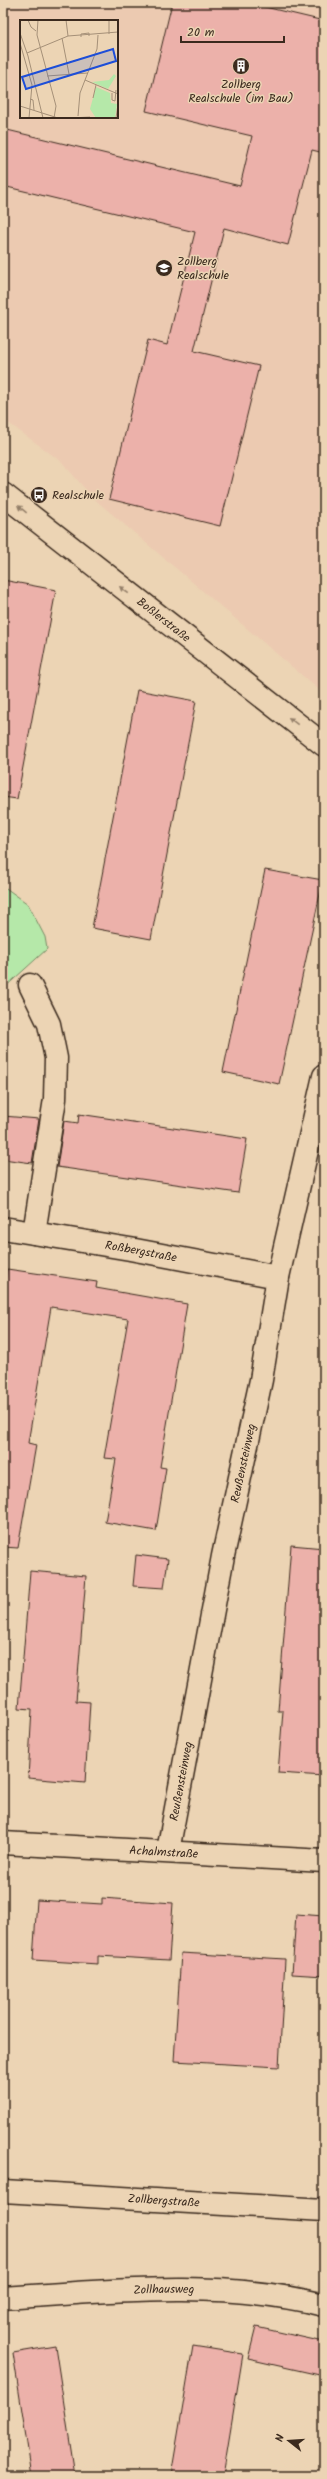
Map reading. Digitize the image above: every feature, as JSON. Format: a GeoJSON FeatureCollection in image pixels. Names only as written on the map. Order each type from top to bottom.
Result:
{"type":"FeatureCollection","features":[{"type":"Feature","properties":{"kind":"street","name":"Boßlerstraße"},"geometry":{"type":"LineString","coordinates":[[3,494],[324,745]]}},
{"type":"Feature","properties":{"kind":"street"},"geometry":{"type":"LineString","coordinates":[[30,985],[49,1024],[55,1046],[57,1077],[55,1099],[34,1233]]}},
{"type":"Feature","properties":{"kind":"street","name":"Reußensteinweg"},"geometry":{"type":"LineString","coordinates":[[168,1851],[223,1556],[261,1380],[278,1277],[324,1076]]}},
{"type":"Feature","properties":{"kind":"street","name":"Roßbergstraße"},"geometry":{"type":"LineString","coordinates":[[3,1228],[278,1277]]}},
{"type":"Feature","properties":{"kind":"street","name":"Achalmstraße"},"geometry":{"type":"LineString","coordinates":[[3,1844],[168,1851],[324,1861]]}},
{"type":"Feature","properties":{"kind":"street","name":"Zollbergstraße"},"geometry":{"type":"LineString","coordinates":[[3,2192],[324,2210]]}},
{"type":"Feature","properties":{"kind":"street","name":"Zollhausweg"},"geometry":{"type":"LineString","coordinates":[[3,2298],[147,2289],[220,2289],[279,2296],[324,2305]]}},
{"type":"Feature","properties":{"kind":"shaded area","name":"Zollberg Realschule"},"geometry":{"type":"Polygon","coordinates":[[[3,3],[324,3],[324,694],[92,497],[62,462],[3,419],[3,3]]]}},
{"type":"Feature","properties":{"kind":"green space"},"geometry":{"type":"Polygon","coordinates":[[[3,886],[28,904],[45,937],[47,949],[3,989],[3,886]]]}},
{"type":"Feature","properties":{"kind":"building"},"geometry":{"type":"Polygon","coordinates":[[[172,3],[248,3],[324,21],[324,153],[312,150],[288,245],[224,228],[194,351],[259,366],[220,526],[109,499],[148,340],[167,345],[195,232],[3,186],[3,129],[240,186],[252,136],[146,111],[172,3]]]}},
{"type":"Feature","properties":{"kind":"building"},"geometry":{"type":"Polygon","coordinates":[[[3,580],[56,590],[17,799],[3,797],[3,580]]]}},
{"type":"Feature","properties":{"kind":"building"},"geometry":{"type":"Polygon","coordinates":[[[137,690],[196,701],[151,939],[92,928],[137,690]]]}},
{"type":"Feature","properties":{"kind":"building"},"geometry":{"type":"Polygon","coordinates":[[[265,870],[323,880],[279,1084],[223,1072],[265,870]]]}},
{"type":"Feature","properties":{"kind":"building"},"geometry":{"type":"Polygon","coordinates":[[[79,1114],[247,1139],[238,1193],[57,1167],[64,1121],[78,1123],[79,1114]]]}},
{"type":"Feature","properties":{"kind":"building"},"geometry":{"type":"Polygon","coordinates":[[[3,1116],[39,1119],[32,1163],[3,1159],[3,1116]]]}},
{"type":"Feature","properties":{"kind":"building"},"geometry":{"type":"Polygon","coordinates":[[[7,1269],[97,1282],[96,1288],[187,1304],[160,1467],[166,1468],[156,1531],[105,1522],[116,1459],[104,1458],[128,1319],[51,1307],[28,1443],[36,1445],[18,1548],[3,1547],[3,1298],[7,1269]]]}},
{"type":"Feature","properties":{"kind":"building"},"geometry":{"type":"Polygon","coordinates":[[[291,1545],[324,1548],[324,1776],[278,1773],[283,1711],[278,1711],[291,1545]]]}},
{"type":"Feature","properties":{"kind":"building"},"geometry":{"type":"Polygon","coordinates":[[[136,1555],[168,1559],[164,1588],[133,1586],[136,1555]]]}},
{"type":"Feature","properties":{"kind":"building"},"geometry":{"type":"Polygon","coordinates":[[[30,1571],[86,1576],[76,1701],[90,1702],[85,1783],[28,1778],[32,1709],[19,1708],[30,1571]]]}},
{"type":"Feature","properties":{"kind":"building"},"geometry":{"type":"Polygon","coordinates":[[[102,1898],[173,1903],[169,1960],[98,1956],[98,1964],[33,1960],[37,1900],[102,1904],[102,1898]]]}},
{"type":"Feature","properties":{"kind":"building"},"geometry":{"type":"Polygon","coordinates":[[[296,1914],[324,1916],[324,1976],[292,1974],[296,1914]]]}},
{"type":"Feature","properties":{"kind":"building"},"geometry":{"type":"Polygon","coordinates":[[[181,1953],[285,1959],[279,2067],[174,2061],[181,1953]]]}},
{"type":"Feature","properties":{"kind":"building"},"geometry":{"type":"Polygon","coordinates":[[[256,2327],[324,2342],[324,2376],[248,2359],[256,2327]]]}},
{"type":"Feature","properties":{"kind":"building"},"geometry":{"type":"Polygon","coordinates":[[[55,2346],[75,2476],[32,2476],[13,2353],[55,2346]]]}},
{"type":"Feature","properties":{"kind":"building"},"geometry":{"type":"Polygon","coordinates":[[[193,2346],[243,2354],[223,2476],[171,2476],[193,2346]]]}},
{"type":"Feature","properties":{"kind":"place","name":"Zollberg Realschule (im Bau)"},"geometry":{"type":"Point","coordinates":[241,66]}},
{"type":"Feature","properties":{"kind":"place","name":"Zollberg Realschule"},"geometry":{"type":"Point","coordinates":[164,268]}},
{"type":"Feature","properties":{"kind":"place","name":"Realschule"},"geometry":{"type":"Point","coordinates":[39,495]}}]}
